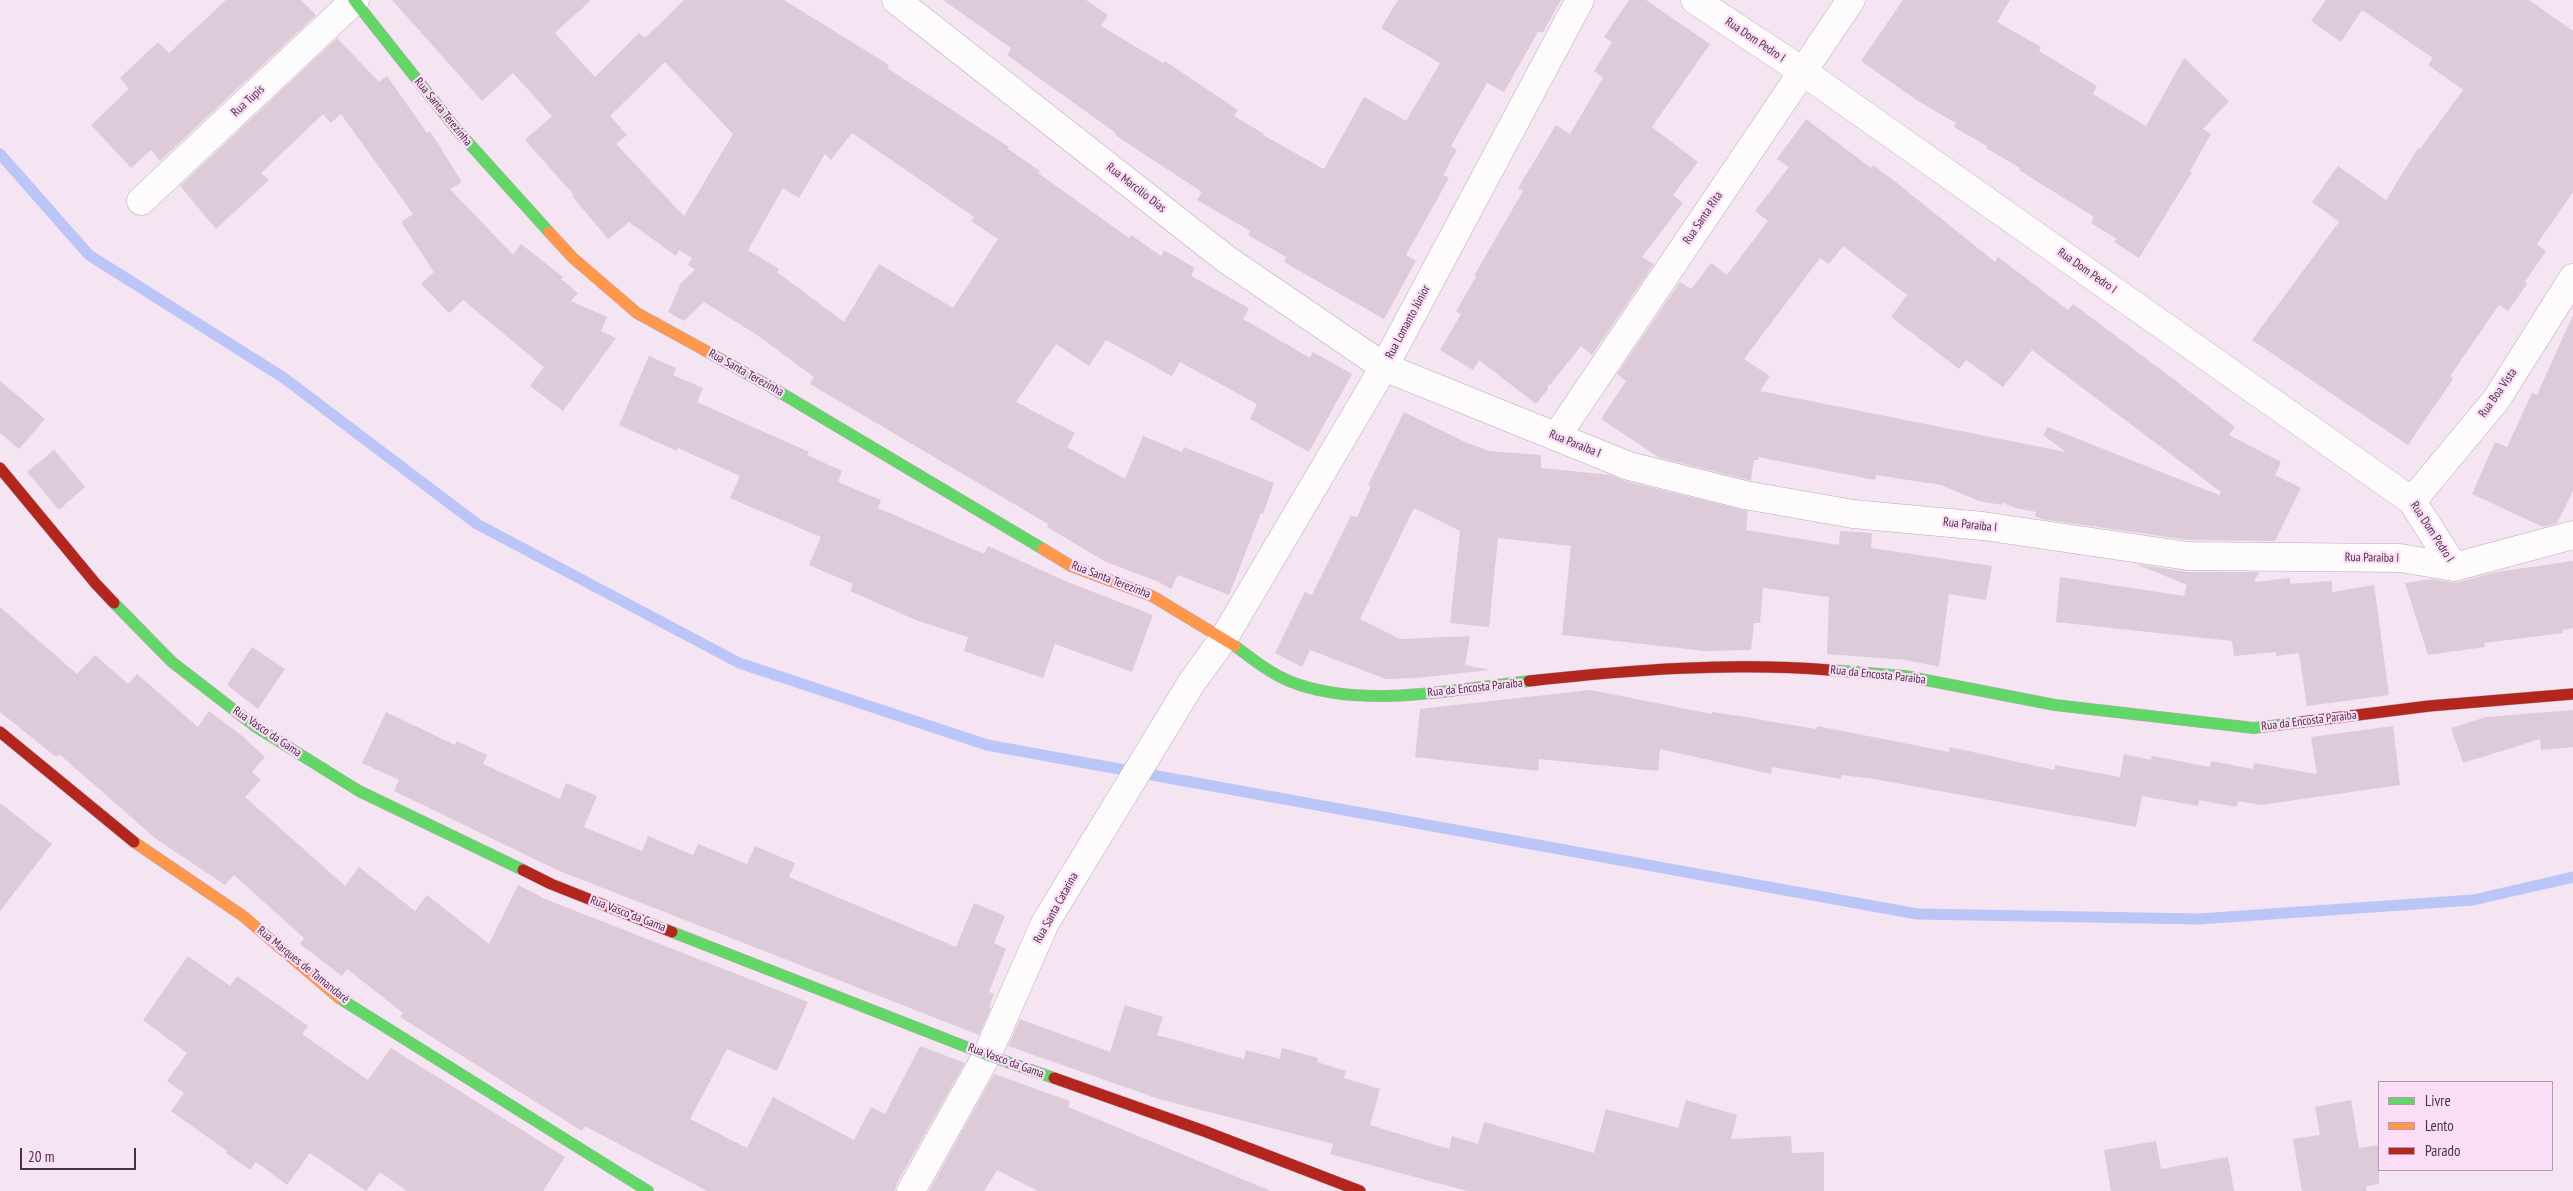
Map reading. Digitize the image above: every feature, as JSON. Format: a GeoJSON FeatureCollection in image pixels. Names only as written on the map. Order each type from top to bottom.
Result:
{"type":"FeatureCollection","features":[{"type":"Feature","properties":{"kind":"street","name":"Rua Tupis"},"geometry":{"type":"LineString","coordinates":[[141,201],[355,0]]}},
{"type":"Feature","properties":{"kind":"street","name":"Rua Santa Terezinha"},"geometry":{"type":"LineString","coordinates":[[355,0],[457,130],[573,258],[637,313],[771,387],[1071,566],[1152,596],[1224,638]]}},
{"type":"Feature","properties":{"kind":"street","name":"Rua Marcilio Dias"},"geometry":{"type":"LineString","coordinates":[[896,0],[1226,259],[1384,367]]}},
{"type":"Feature","properties":{"kind":"street","name":"Rua Lomanto Júnior"},"geometry":{"type":"LineString","coordinates":[[1224,638],[1384,367],[1580,0]]}},
{"type":"Feature","properties":{"kind":"street","name":"Rua Dom Pedro I"},"geometry":{"type":"LineString","coordinates":[[1695,0],[1802,71],[2412,500],[2454,567]]}},
{"type":"Feature","properties":{"kind":"street","name":"Rua Santa Rita"},"geometry":{"type":"LineString","coordinates":[[1556,437],[1851,0]]}},
{"type":"Feature","properties":{"kind":"street","name":"Rua Boa Vista"},"geometry":{"type":"LineString","coordinates":[[2412,500],[2496,400],[2573,278]]}},
{"type":"Feature","properties":{"kind":"street","name":"Rua Paraiba I"},"geometry":{"type":"LineString","coordinates":[[1384,367],[1629,466],[1745,495],[1853,514],[1982,526],[2188,556],[2400,558],[2454,567],[2573,534]]}},
{"type":"Feature","properties":{"kind":"street","name":"Rua Vasco da Gama"},"geometry":{"type":"LineString","coordinates":[[0,468],[96,584],[172,662],[256,727],[359,791],[551,884],[987,1054],[1204,1131],[1360,1191]]}},
{"type":"Feature","properties":{"kind":"street","name":"Rua Santa Catarina"},"geometry":{"type":"LineString","coordinates":[[911,1191],[987,1054],[1045,923],[1192,682],[1224,638]]}},
{"type":"Feature","properties":{"kind":"street","name":"Rua da Encosta Paraiba"},"geometry":{"type":"LineString","coordinates":[[1224,638],[1279,677],[1328,692],[1356,694],[1417,694],[1626,670],[1710,666],[1783,666],[1905,676],[2055,705],[2254,728],[2429,706],[2573,694]]}},
{"type":"Feature","properties":{"kind":"street","name":"Rua Marques de Tamandaré"},"geometry":{"type":"LineString","coordinates":[[0,732],[147,852],[243,916],[341,999],[597,1161],[648,1191]]}},
{"type":"Feature","properties":{"kind":"building"},"geometry":{"type":"Polygon","coordinates":[[[226,0],[301,0],[316,15],[160,161],[151,150],[131,168],[91,125],[129,89],[120,78],[158,42],[169,53],[226,0]]]}},
{"type":"Feature","properties":{"kind":"building"},"geometry":{"type":"Polygon","coordinates":[[[392,0],[591,0],[555,33],[595,77],[639,33],[645,38],[684,0],[784,0],[889,65],[887,68],[1009,147],[1008,149],[1040,171],[1038,173],[1129,238],[1131,235],[1161,256],[1164,250],[1195,268],[1191,276],[1249,308],[1243,319],[1310,358],[1313,352],[1352,374],[1309,452],[1250,419],[1257,404],[1180,362],[1172,376],[1106,340],[1089,366],[1056,344],[1016,402],[1075,433],[1067,447],[1125,479],[1143,436],[1182,452],[1184,447],[1274,483],[1229,595],[1178,575],[1171,589],[1157,581],[1106,562],[1047,527],[1048,524],[810,384],[814,377],[757,335],[704,302],[684,321],[668,312],[681,283],[695,270],[688,265],[692,258],[679,250],[676,256],[629,222],[608,239],[572,196],[574,195],[525,140],[552,116],[513,73],[482,101],[392,0]],[[665,62],[610,116],[627,135],[616,144],[684,216],[733,134],[665,62]],[[852,133],[831,160],[825,154],[799,198],[783,188],[748,250],[779,269],[777,272],[844,322],[879,264],[953,308],[998,239],[971,221],[974,217],[852,133]]]}},
{"type":"Feature","properties":{"kind":"building"},"geometry":{"type":"Polygon","coordinates":[[[943,0],[1086,0],[1108,15],[1101,26],[1163,63],[1165,61],[1238,110],[1234,116],[1263,135],[1324,169],[1364,97],[1406,121],[1440,63],[1381,28],[1398,0],[1561,0],[1543,32],[1538,32],[1504,92],[1487,83],[1451,146],[1457,150],[1443,175],[1449,178],[1406,255],[1416,261],[1384,319],[1284,262],[1286,257],[1248,235],[1250,231],[1197,200],[1202,192],[1115,135],[1116,133],[1007,55],[1011,48],[943,0]]]}},
{"type":"Feature","properties":{"kind":"building"},"geometry":{"type":"Polygon","coordinates":[[[1629,0],[1646,0],[1710,44],[1652,127],[1698,162],[1673,195],[1683,203],[1642,257],[1654,264],[1592,355],[1581,346],[1550,385],[1548,384],[1548,389],[1536,404],[1479,360],[1473,370],[1440,350],[1461,314],[1456,311],[1476,277],[1474,276],[1523,191],[1518,188],[1556,125],[1570,134],[1603,78],[1594,71],[1612,42],[1604,37],[1629,0]]]}},
{"type":"Feature","properties":{"kind":"building"},"geometry":{"type":"Polygon","coordinates":[[[1903,0],[2010,0],[1997,22],[2041,47],[2039,51],[2097,86],[2093,94],[2146,126],[2184,58],[2229,101],[2203,129],[2211,134],[2190,171],[2192,172],[2139,258],[2114,242],[2117,239],[2091,223],[2094,217],[2019,170],[2020,168],[1986,148],[1987,146],[1954,127],[1956,123],[1918,101],[1861,61],[1903,0]]]}},
{"type":"Feature","properties":{"kind":"building"},"geometry":{"type":"Polygon","coordinates":[[[2326,0],[2529,0],[2573,31],[2573,192],[2537,244],[2546,251],[2525,282],[2527,284],[2508,311],[2499,305],[2450,376],[2453,379],[2408,445],[2252,340],[2339,222],[2312,202],[2338,166],[2386,200],[2418,148],[2420,149],[2463,90],[2428,65],[2433,58],[2362,10],[2341,42],[2311,21],[2326,0]]]}},
{"type":"Feature","properties":{"kind":"building"},"geometry":{"type":"Polygon","coordinates":[[[337,38],[379,82],[387,76],[427,133],[430,131],[462,182],[450,189],[513,255],[521,244],[563,277],[561,279],[578,293],[571,301],[607,317],[601,331],[616,338],[563,411],[530,386],[544,367],[463,300],[449,313],[421,284],[434,272],[401,222],[413,214],[341,114],[331,123],[323,114],[261,173],[269,180],[216,229],[180,186],[337,38]]]}},
{"type":"Feature","properties":{"kind":"building"},"geometry":{"type":"Polygon","coordinates":[[[1806,119],[1871,168],[1873,165],[1897,183],[1995,262],[1998,257],[2068,310],[2073,304],[2172,378],[2235,427],[2229,435],[2281,462],[2275,475],[2301,488],[2275,541],[2189,540],[2041,519],[2035,516],[2036,512],[2016,508],[2002,502],[2002,505],[1979,501],[1941,485],[1876,475],[1875,480],[1758,457],[1758,460],[1754,460],[1751,480],[1748,480],[1660,458],[1601,419],[1626,381],[1617,374],[1680,282],[1691,289],[1711,263],[1727,275],[1768,221],[1755,211],[1789,167],[1777,159],[1806,119]],[[1843,246],[1829,264],[1820,258],[1744,359],[1770,376],[1760,391],[2066,452],[2043,435],[2048,427],[2219,495],[2221,492],[2032,350],[2003,387],[1966,360],[1959,369],[1891,317],[1907,295],[1843,246]]]}},
{"type":"Feature","properties":{"kind":"building"},"geometry":{"type":"Polygon","coordinates":[[[2573,315],[2573,491],[2557,523],[2543,527],[2472,494],[2495,442],[2507,447],[2532,393],[2537,395],[2573,315]]]}},
{"type":"Feature","properties":{"kind":"building"},"geometry":{"type":"Polygon","coordinates":[[[649,356],[676,368],[673,375],[703,388],[697,402],[809,452],[807,455],[842,471],[838,482],[881,500],[878,508],[984,554],[988,546],[1065,581],[1153,615],[1132,672],[1055,644],[1043,678],[964,651],[968,637],[918,621],[850,591],[853,584],[809,565],[821,537],[730,498],[740,476],[678,448],[677,451],[619,425],[649,356]]]}},
{"type":"Feature","properties":{"kind":"building"},"geometry":{"type":"Polygon","coordinates":[[[0,381],[45,419],[19,449],[0,433],[0,381]]]}},
{"type":"Feature","properties":{"kind":"building"},"geometry":{"type":"Polygon","coordinates":[[[1404,412],[1467,443],[1490,451],[1541,455],[1541,468],[1611,475],[1625,481],[1748,511],[1746,530],[1839,545],[1840,531],[1872,533],[1871,548],[1992,566],[1986,600],[1949,594],[1939,667],[1906,660],[1827,654],[1829,597],[1763,588],[1760,623],[1754,623],[1751,650],[1705,651],[1562,635],[1571,546],[1498,538],[1489,627],[1450,623],[1460,531],[1414,508],[1360,619],[1400,639],[1470,636],[1465,665],[1490,670],[1416,678],[1386,679],[1310,650],[1302,667],[1275,653],[1305,592],[1312,595],[1351,516],[1357,517],[1371,486],[1368,485],[1404,412]]]}},
{"type":"Feature","properties":{"kind":"building"},"geometry":{"type":"Polygon","coordinates":[[[54,450],[85,487],[59,510],[27,472],[54,450]]]}},
{"type":"Feature","properties":{"kind":"building"},"geometry":{"type":"Polygon","coordinates":[[[2573,561],[2573,628],[2563,630],[2563,633],[2484,643],[2485,647],[2428,655],[2405,583],[2433,579],[2455,583],[2496,572],[2573,561]]]}},
{"type":"Feature","properties":{"kind":"building"},"geometry":{"type":"Polygon","coordinates":[[[2136,564],[2188,572],[2259,572],[2254,582],[2290,578],[2290,584],[2332,581],[2332,592],[2374,585],[2389,695],[2307,706],[2299,653],[2276,656],[2276,652],[2234,656],[2232,641],[2056,622],[2060,577],[2184,596],[2187,585],[2136,564]]]}},
{"type":"Feature","properties":{"kind":"building"},"geometry":{"type":"Polygon","coordinates":[[[0,607],[77,674],[95,655],[128,684],[137,674],[198,727],[209,711],[241,735],[265,757],[252,772],[261,780],[245,797],[345,886],[359,867],[415,911],[427,895],[489,944],[518,885],[545,899],[808,1002],[777,1071],[727,1049],[690,1119],[747,1148],[773,1097],[854,1140],[871,1107],[885,1114],[920,1046],[965,1063],[897,1183],[895,1191],[707,1191],[585,1126],[582,1131],[400,1017],[403,1013],[347,969],[342,976],[300,944],[304,938],[234,875],[225,885],[156,839],[59,754],[56,757],[0,712],[0,607]]]}},
{"type":"Feature","properties":{"kind":"building"},"geometry":{"type":"Polygon","coordinates":[[[252,647],[285,669],[258,709],[227,685],[252,647]]]}},
{"type":"Feature","properties":{"kind":"building"},"geometry":{"type":"Polygon","coordinates":[[[1590,690],[1712,714],[1712,712],[1816,729],[1817,726],[1949,752],[1950,747],[2054,770],[2055,765],[2120,777],[2124,754],[2151,760],[2152,756],[2210,767],[2211,761],[2253,769],[2254,763],[2317,774],[2311,737],[2393,726],[2400,785],[2260,805],[2238,801],[2236,807],[2199,800],[2198,806],[2142,796],[2136,827],[1874,779],[1842,775],[1841,779],[1772,767],[1771,774],[1660,749],[1658,771],[1539,759],[1538,771],[1415,757],[1420,709],[1590,690]]]}},
{"type":"Feature","properties":{"kind":"building"},"geometry":{"type":"Polygon","coordinates":[[[2573,710],[2573,747],[2541,750],[2540,739],[2463,763],[2451,728],[2486,717],[2573,710]]]}},
{"type":"Feature","properties":{"kind":"building"},"geometry":{"type":"Polygon","coordinates":[[[386,712],[455,745],[457,741],[487,755],[483,764],[560,799],[566,783],[597,796],[584,827],[642,851],[648,836],[693,855],[698,844],[747,864],[755,846],[795,863],[789,877],[956,947],[974,903],[1005,916],[994,943],[1006,949],[989,992],[994,994],[989,1007],[991,1008],[979,1035],[557,870],[394,791],[399,780],[362,763],[386,712]]]}},
{"type":"Feature","properties":{"kind":"building"},"geometry":{"type":"Polygon","coordinates":[[[0,803],[52,844],[0,911],[0,803]]]}},
{"type":"Feature","properties":{"kind":"building"},"geometry":{"type":"Polygon","coordinates":[[[188,956],[230,986],[237,976],[308,1026],[302,1034],[368,1080],[391,1048],[565,1157],[543,1191],[407,1191],[380,1172],[366,1191],[310,1153],[287,1185],[256,1162],[250,1170],[171,1111],[184,1093],[167,1081],[187,1053],[143,1020],[188,956]]]}},
{"type":"Feature","properties":{"kind":"building"},"geometry":{"type":"Polygon","coordinates":[[[1125,1005],[1163,1017],[1157,1035],[1244,1059],[1246,1050],[1280,1059],[1282,1048],[1318,1058],[1317,1062],[1346,1071],[1344,1078],[1380,1089],[1370,1125],[1449,1149],[1452,1136],[1478,1144],[1484,1122],[1594,1153],[1606,1109],[1678,1128],[1686,1100],[1737,1115],[1731,1139],[1791,1136],[1792,1153],[1824,1152],[1824,1191],[1467,1191],[1330,1154],[1333,1144],[1159,1099],[1008,1046],[1020,1019],[1110,1052],[1125,1005]]]}},
{"type":"Feature","properties":{"kind":"building"},"geometry":{"type":"Polygon","coordinates":[[[994,1074],[1070,1101],[1068,1107],[1271,1191],[1038,1191],[997,1170],[984,1191],[929,1191],[994,1074]]]}},
{"type":"Feature","properties":{"kind":"building"},"geometry":{"type":"Polygon","coordinates":[[[2351,1100],[2359,1148],[2378,1145],[2379,1184],[2366,1186],[2367,1191],[2302,1191],[2293,1139],[2320,1135],[2315,1107],[2351,1100]]]}},
{"type":"Feature","properties":{"kind":"building"},"geometry":{"type":"Polygon","coordinates":[[[2156,1141],[2161,1169],[2228,1157],[2234,1191],[2111,1191],[2104,1150],[2156,1141]]]}},
{"type":"Feature","properties":{"kind":"waterway"},"geometry":{"type":"LineString","coordinates":[[0,154],[89,255],[284,378],[477,524],[739,663],[987,745],[1917,914],[2199,919],[2473,900],[2573,877]]}},
{"type":"Feature","properties":{"kind":"traffic: fast"},"geometry":{"type":"LineString","coordinates":[[354,0],[457,130],[549,232]]}},
{"type":"Feature","properties":{"kind":"traffic: fast"},"geometry":{"type":"LineString","coordinates":[[706,351],[771,387],[1043,549]]}},
{"type":"Feature","properties":{"kind":"traffic: fast"},"geometry":{"type":"LineString","coordinates":[[114,603],[172,662],[256,727],[359,791],[523,870]]}},
{"type":"Feature","properties":{"kind":"traffic: fast"},"geometry":{"type":"LineString","coordinates":[[1235,646],[1283,678],[1300,685],[1327,692],[1355,695],[1414,695],[1529,681]]}},
{"type":"Feature","properties":{"kind":"traffic: fast"},"geometry":{"type":"LineString","coordinates":[[1829,670],[1905,676],[2055,705],[2254,728],[2302,722]]}},
{"type":"Feature","properties":{"kind":"traffic: fast"},"geometry":{"type":"LineString","coordinates":[[672,932],[987,1055],[1054,1078]]}},
{"type":"Feature","properties":{"kind":"traffic: fast"},"geometry":{"type":"LineString","coordinates":[[339,998],[648,1191]]}},
{"type":"Feature","properties":{"kind":"traffic: slow"},"geometry":{"type":"LineString","coordinates":[[549,232],[573,258],[637,313],[706,351]]}},
{"type":"Feature","properties":{"kind":"traffic: slow"},"geometry":{"type":"LineString","coordinates":[[1043,549],[1071,566],[1152,596],[1235,646]]}},
{"type":"Feature","properties":{"kind":"traffic: slow"},"geometry":{"type":"LineString","coordinates":[[134,842],[243,916],[339,998]]}},
{"type":"Feature","properties":{"kind":"traffic: jam"},"geometry":{"type":"LineString","coordinates":[[0,468],[114,603]]}},
{"type":"Feature","properties":{"kind":"traffic: jam"},"geometry":{"type":"LineString","coordinates":[[1529,681],[1679,668],[1754,667],[1829,670]]}},
{"type":"Feature","properties":{"kind":"traffic: jam"},"geometry":{"type":"LineString","coordinates":[[2302,722],[2429,706],[2573,694]]}},
{"type":"Feature","properties":{"kind":"traffic: jam"},"geometry":{"type":"LineString","coordinates":[[0,732],[134,842]]}},
{"type":"Feature","properties":{"kind":"traffic: jam"},"geometry":{"type":"LineString","coordinates":[[523,870],[551,884],[672,932]]}},
{"type":"Feature","properties":{"kind":"traffic: jam"},"geometry":{"type":"LineString","coordinates":[[1054,1078],[1204,1131],[1360,1191]]}}]}
